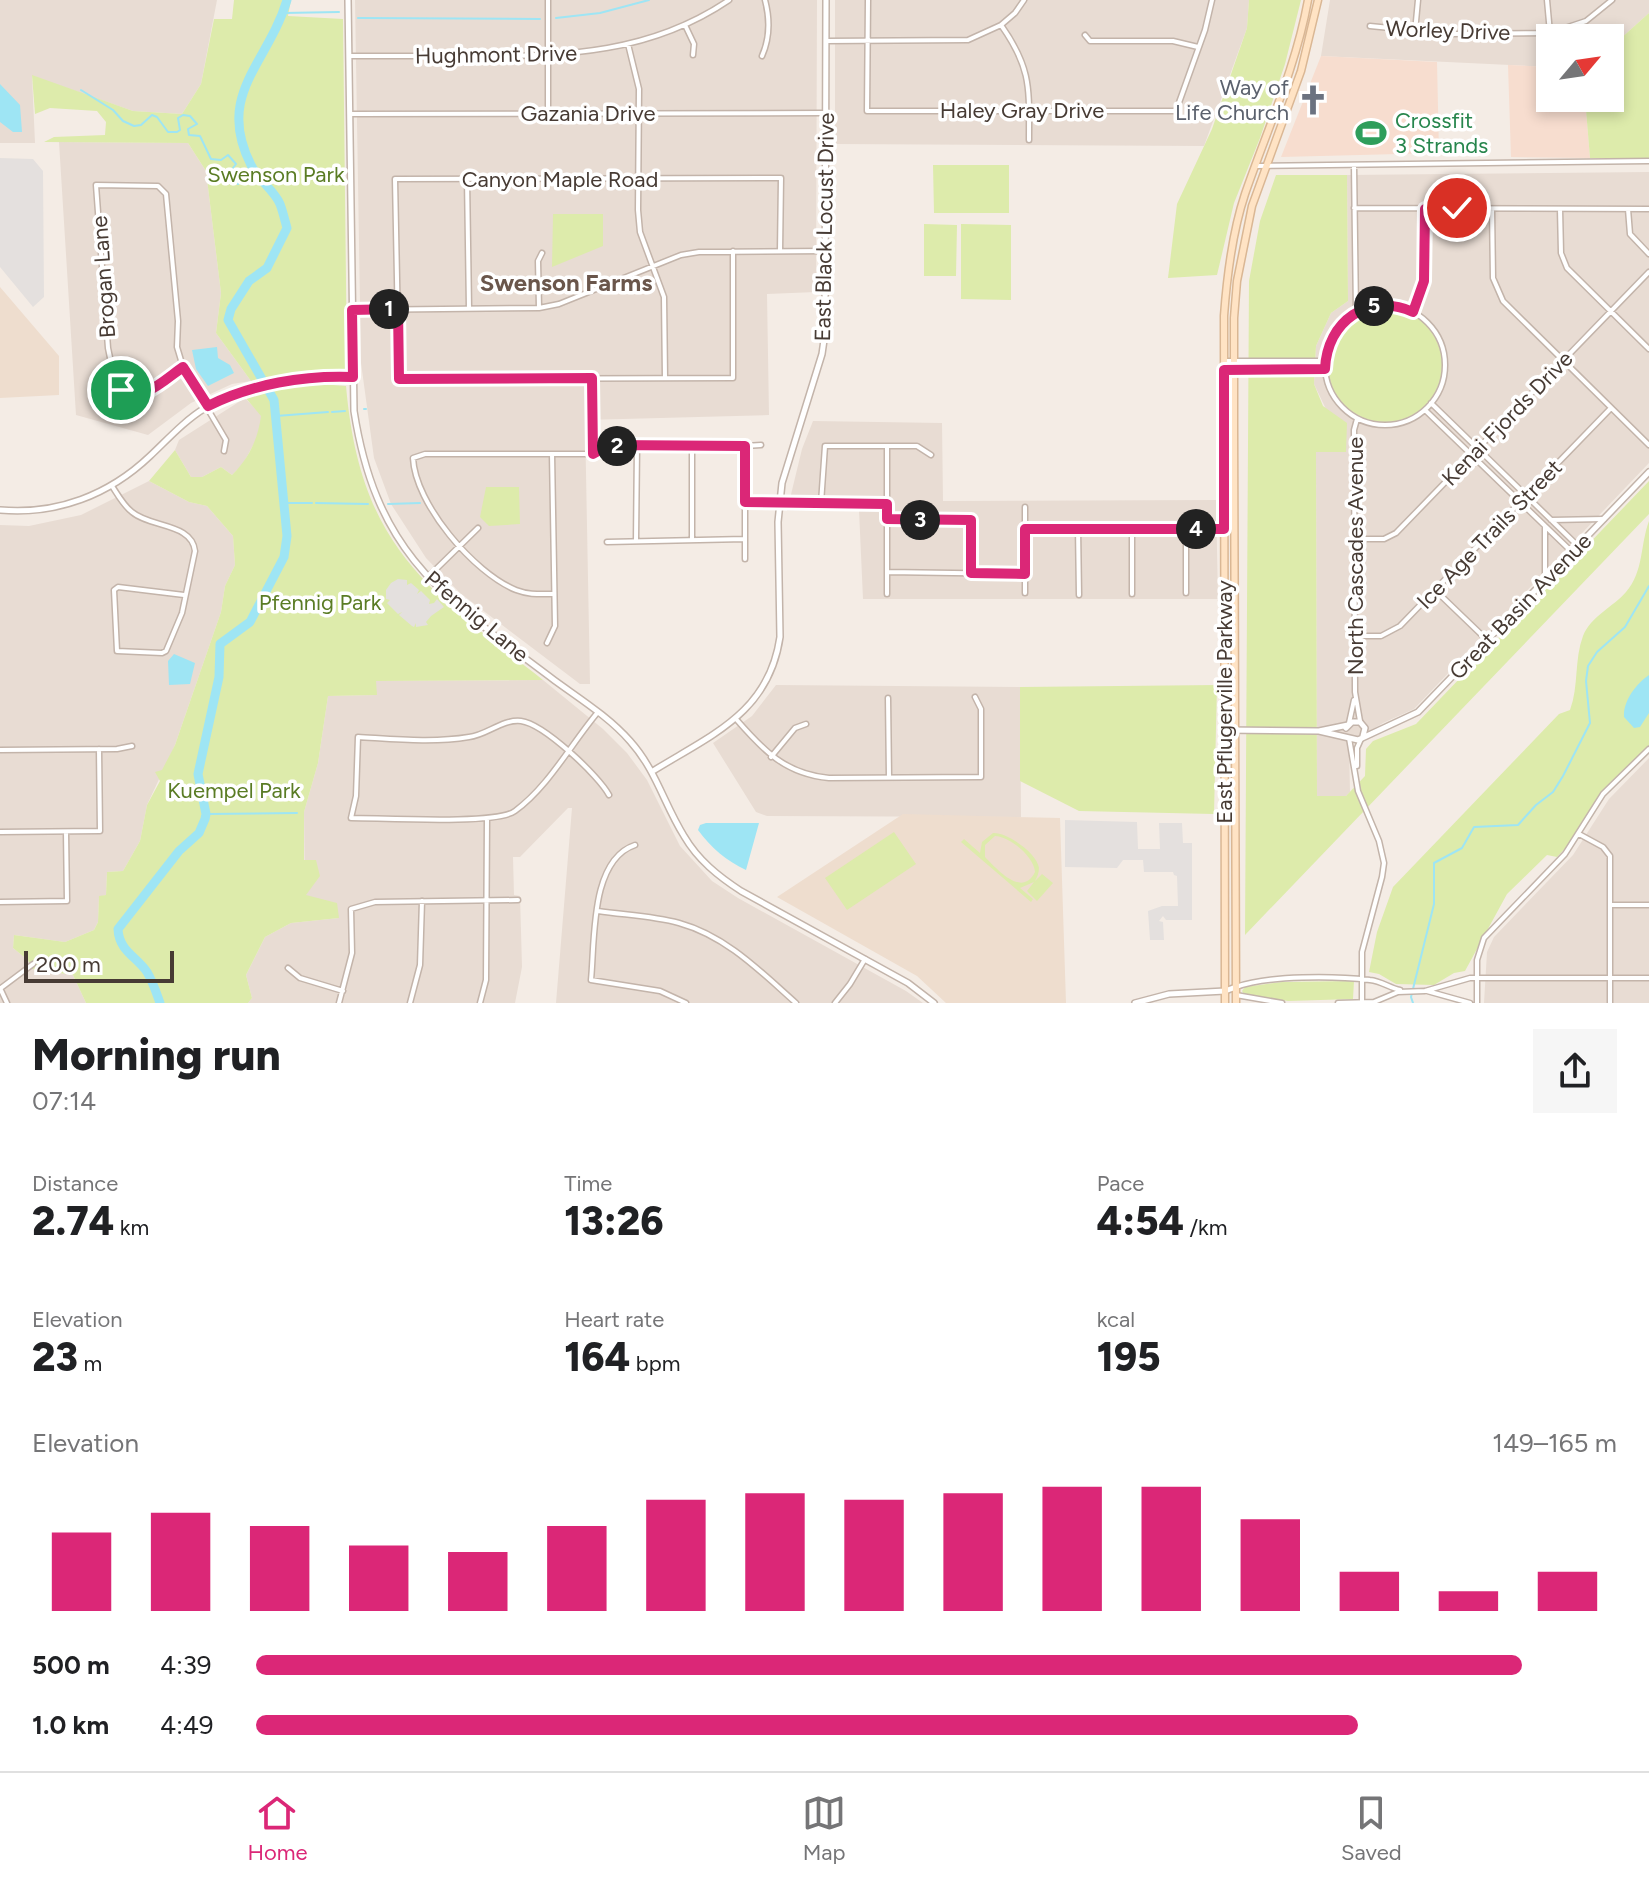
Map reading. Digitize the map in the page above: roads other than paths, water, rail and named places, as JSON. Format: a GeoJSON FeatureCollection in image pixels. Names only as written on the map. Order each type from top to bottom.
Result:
{"type":"FeatureCollection","features":[{"type":"Feature","properties":{"kind":"main road","name":"East Pflugerville Parkway"},"geometry":{"type":"LineString","coordinates":[[1225,1003],[1224,316],[1231,251],[1245,196],[1300,40],[1308,0]]}},
{"type":"Feature","properties":{"kind":"main road","name":"East Pflugerville Parkway"},"geometry":{"type":"LineString","coordinates":[[1236,995],[1234,318],[1242,246],[1266,166],[1301,71],[1318,0]]}},
{"type":"Feature","properties":{"kind":"street","name":"Pfennig Lane"},"geometry":{"type":"LineString","coordinates":[[348,0],[354,411],[371,484],[389,524],[427,578],[467,614],[598,712],[631,742],[653,771],[684,837],[705,864],[741,891],[908,983],[934,1003]]}},
{"type":"Feature","properties":{"kind":"street"},"geometry":{"type":"LineString","coordinates":[[548,0],[548,114]]}},
{"type":"Feature","properties":{"kind":"street","name":"Hughmont Drive"},"geometry":{"type":"LineString","coordinates":[[349,56],[547,56],[580,53],[628,44],[685,25],[729,0]]}},
{"type":"Feature","properties":{"kind":"street"},"geometry":{"type":"LineString","coordinates":[[762,56],[768,43],[769,17],[765,0]]}},
{"type":"Feature","properties":{"kind":"street","name":"East Black Locust Drive"},"geometry":{"type":"LineString","coordinates":[[653,771],[736,719],[766,684],[778,653],[779,504],[782,483],[822,354],[826,311],[826,0]]}},
{"type":"Feature","properties":{"kind":"street"},"geometry":{"type":"LineString","coordinates":[[868,0],[868,40]]}},
{"type":"Feature","properties":{"kind":"street"},"geometry":{"type":"LineString","coordinates":[[826,41],[968,40],[1001,25],[1024,0]]}},
{"type":"Feature","properties":{"kind":"street"},"geometry":{"type":"LineString","coordinates":[[1085,35],[1090,41],[1173,41],[1198,47],[1212,0]]}},
{"type":"Feature","properties":{"kind":"street"},"geometry":{"type":"LineString","coordinates":[[1415,32],[1418,0]]}},
{"type":"Feature","properties":{"kind":"street"},"geometry":{"type":"LineString","coordinates":[[1547,0],[1549,24]]}},
{"type":"Feature","properties":{"kind":"street","name":"Worley Drive"},"geometry":{"type":"LineString","coordinates":[[1577,24],[1586,21],[1612,0]]}},
{"type":"Feature","properties":{"kind":"street"},"geometry":{"type":"LineString","coordinates":[[685,25],[694,44],[693,55]]}},
{"type":"Feature","properties":{"kind":"street"},"geometry":{"type":"LineString","coordinates":[[1001,25],[1025,68],[1029,140]]}},
{"type":"Feature","properties":{"kind":"street","name":"Worley Drive"},"geometry":{"type":"LineString","coordinates":[[1370,26],[1451,34],[1536,33]]}},
{"type":"Feature","properties":{"kind":"street","name":"Haley Gray Drive"},"geometry":{"type":"LineString","coordinates":[[868,40],[867,111],[1176,111],[1198,47]]}},
{"type":"Feature","properties":{"kind":"street"},"geometry":{"type":"LineString","coordinates":[[628,44],[637,76],[640,232],[665,305],[665,378]]}},
{"type":"Feature","properties":{"kind":"street","name":"Gazania Drive"},"geometry":{"type":"LineString","coordinates":[[350,114],[826,113]]}},
{"type":"Feature","properties":{"kind":"street"},"geometry":{"type":"LineString","coordinates":[[1256,166],[1649,161]]}},
{"type":"Feature","properties":{"kind":"street"},"geometry":{"type":"LineString","coordinates":[[1354,165],[1356,313]]}},
{"type":"Feature","properties":{"kind":"street","name":"Canyon Maple Road"},"geometry":{"type":"LineString","coordinates":[[398,309],[395,179],[781,178],[780,251]]}},
{"type":"Feature","properties":{"kind":"street"},"geometry":{"type":"LineString","coordinates":[[467,179],[469,308]]}},
{"type":"Feature","properties":{"kind":"street","name":"Brogan Lane"},"geometry":{"type":"LineString","coordinates":[[96,185],[158,186],[166,194],[178,321],[177,347],[183,367],[142,395],[130,396],[115,382],[108,348],[96,185]]}},
{"type":"Feature","properties":{"kind":"street"},"geometry":{"type":"LineString","coordinates":[[1354,208],[1649,209]]}},
{"type":"Feature","properties":{"kind":"street"},"geometry":{"type":"LineString","coordinates":[[1413,312],[1424,281],[1425,209]]}},
{"type":"Feature","properties":{"kind":"street"},"geometry":{"type":"LineString","coordinates":[[1492,209],[1493,278],[1498,294],[1515,316],[1649,445]]}},
{"type":"Feature","properties":{"kind":"street"},"geometry":{"type":"LineString","coordinates":[[1560,209],[1561,253],[1567,268],[1649,349]]}},
{"type":"Feature","properties":{"kind":"street"},"geometry":{"type":"LineString","coordinates":[[1628,209],[1631,236],[1649,254]]}},
{"type":"Feature","properties":{"kind":"street"},"geometry":{"type":"LineString","coordinates":[[398,309],[399,379],[733,378],[733,251]]}},
{"type":"Feature","properties":{"kind":"street"},"geometry":{"type":"LineString","coordinates":[[352,310],[539,308],[559,304],[690,253],[826,251]]}},
{"type":"Feature","properties":{"kind":"street"},"geometry":{"type":"LineString","coordinates":[[539,308],[538,261],[542,253]]}},
{"type":"Feature","properties":{"kind":"street","name":"Kenai Fjords Drive"},"geometry":{"type":"LineString","coordinates":[[1354,539],[1384,539],[1393,535],[1649,272]]}},
{"type":"Feature","properties":{"kind":"street"},"geometry":{"type":"LineString","coordinates":[[1385,305],[1413,312],[1435,331],[1444,357],[1443,381],[1431,403],[1425,410],[1396,424],[1373,423],[1348,413],[1334,396],[1325,369],[1332,337],[1356,313],[1385,305]]}},
{"type":"Feature","properties":{"kind":"street"},"geometry":{"type":"LineString","coordinates":[[1224,361],[1325,361]]}},
{"type":"Feature","properties":{"kind":"street"},"geometry":{"type":"LineString","coordinates":[[183,367],[226,440],[224,451]]}},
{"type":"Feature","properties":{"kind":"street"},"geometry":{"type":"LineString","coordinates":[[1224,370],[1325,369]]}},
{"type":"Feature","properties":{"kind":"street"},"geometry":{"type":"LineString","coordinates":[[0,510],[60,507],[112,486],[208,406],[253,387],[353,377]]}},
{"type":"Feature","properties":{"kind":"street"},"geometry":{"type":"LineString","coordinates":[[592,378],[593,454]]}},
{"type":"Feature","properties":{"kind":"street"},"geometry":{"type":"LineString","coordinates":[[1431,403],[1578,546]]}},
{"type":"Feature","properties":{"kind":"street","name":"Ice Age Trails Street"},"geometry":{"type":"LineString","coordinates":[[1355,636],[1381,636],[1394,631],[1611,408]]}},
{"type":"Feature","properties":{"kind":"street"},"geometry":{"type":"LineString","coordinates":[[1425,410],[1572,552]]}},
{"type":"Feature","properties":{"kind":"street","name":"North Cascades Avenue"},"geometry":{"type":"LineString","coordinates":[[1358,418],[1354,430],[1355,694],[1362,724]]}},
{"type":"Feature","properties":{"kind":"street"},"geometry":{"type":"LineString","coordinates":[[553,594],[529,594],[515,590],[484,570],[460,547],[424,493],[413,458],[425,454],[593,454],[609,445],[761,445]]}},
{"type":"Feature","properties":{"kind":"street"},"geometry":{"type":"LineString","coordinates":[[636,541],[637,446]]}},
{"type":"Feature","properties":{"kind":"street"},"geometry":{"type":"LineString","coordinates":[[692,446],[692,540]]}},
{"type":"Feature","properties":{"kind":"street"},"geometry":{"type":"LineString","coordinates":[[745,446],[745,559]]}},
{"type":"Feature","properties":{"kind":"street"},"geometry":{"type":"LineString","coordinates":[[821,503],[825,446],[917,446],[931,455]]}},
{"type":"Feature","properties":{"kind":"street"},"geometry":{"type":"LineString","coordinates":[[887,446],[887,594]]}},
{"type":"Feature","properties":{"kind":"street"},"geometry":{"type":"LineString","coordinates":[[547,643],[555,626],[552,454]]}},
{"type":"Feature","properties":{"kind":"street","name":"Great Basin Avenue"},"geometry":{"type":"LineString","coordinates":[[1362,738],[1418,712],[1649,472]]}},
{"type":"Feature","properties":{"kind":"street"},"geometry":{"type":"LineString","coordinates":[[112,486],[132,513],[145,521],[187,534],[194,541],[195,551],[182,613],[166,651],[117,651],[114,590],[118,587],[184,595]]}},
{"type":"Feature","properties":{"kind":"street"},"geometry":{"type":"LineString","coordinates":[[745,502],[887,504]]}},
{"type":"Feature","properties":{"kind":"street"},"geometry":{"type":"LineString","coordinates":[[1025,507],[1025,593]]}},
{"type":"Feature","properties":{"kind":"street"},"geometry":{"type":"LineString","coordinates":[[887,519],[971,520],[971,573]]}},
{"type":"Feature","properties":{"kind":"street"},"geometry":{"type":"LineString","coordinates":[[1551,520],[1604,519]]}},
{"type":"Feature","properties":{"kind":"street"},"geometry":{"type":"LineString","coordinates":[[1545,526],[1545,580]]}},
{"type":"Feature","properties":{"kind":"street"},"geometry":{"type":"LineString","coordinates":[[427,578],[478,528]]}},
{"type":"Feature","properties":{"kind":"street"},"geometry":{"type":"LineString","coordinates":[[1078,528],[1079,595]]}},
{"type":"Feature","properties":{"kind":"street"},"geometry":{"type":"LineString","coordinates":[[1132,528],[1132,594]]}},
{"type":"Feature","properties":{"kind":"street"},"geometry":{"type":"LineString","coordinates":[[1025,529],[1224,529]]}},
{"type":"Feature","properties":{"kind":"street"},"geometry":{"type":"LineString","coordinates":[[1186,529],[1186,593]]}},
{"type":"Feature","properties":{"kind":"street"},"geometry":{"type":"LineString","coordinates":[[607,542],[745,539]]}},
{"type":"Feature","properties":{"kind":"street"},"geometry":{"type":"LineString","coordinates":[[887,572],[1025,574]]}},
{"type":"Feature","properties":{"kind":"street"},"geometry":{"type":"LineString","coordinates":[[1435,590],[1487,640]]}},
{"type":"Feature","properties":{"kind":"street","name":"North Cascades Avenue"},"geometry":{"type":"LineString","coordinates":[[1348,724],[1355,694]]}},
{"type":"Feature","properties":{"kind":"street"},"geometry":{"type":"LineString","coordinates":[[736,719],[771,757],[787,768],[819,777],[981,777],[981,709],[975,697]]}},
{"type":"Feature","properties":{"kind":"street"},"geometry":{"type":"LineString","coordinates":[[888,698],[889,777]]}},
{"type":"Feature","properties":{"kind":"street"},"geometry":{"type":"LineString","coordinates":[[598,712],[568,751],[537,791],[506,817],[351,818],[356,796],[358,737],[375,740],[465,738],[521,721],[538,729],[568,751],[602,783],[609,795]]}},
{"type":"Feature","properties":{"kind":"street"},"geometry":{"type":"LineString","coordinates":[[1319,731],[1354,721],[1371,729],[1382,729]]}},
{"type":"Feature","properties":{"kind":"street"},"geometry":{"type":"LineString","coordinates":[[771,757],[795,728],[806,724]]}},
{"type":"Feature","properties":{"kind":"street"},"geometry":{"type":"LineString","coordinates":[[1348,724],[1346,730],[1362,802],[1379,841],[1384,863],[1364,944],[1362,1002]]}},
{"type":"Feature","properties":{"kind":"street"},"geometry":{"type":"LineString","coordinates":[[1357,780],[1357,748],[1366,730],[1362,724]]}},
{"type":"Feature","properties":{"kind":"street"},"geometry":{"type":"LineString","coordinates":[[1224,730],[1319,731],[1357,740],[1362,738]]}},
{"type":"Feature","properties":{"kind":"street"},"geometry":{"type":"LineString","coordinates":[[0,750],[132,746]]}},
{"type":"Feature","properties":{"kind":"street"},"geometry":{"type":"LineString","coordinates":[[0,832],[100,831],[99,749]]}},
{"type":"Feature","properties":{"kind":"street"},"geometry":{"type":"LineString","coordinates":[[1477,1003],[1479,952],[1490,930],[1565,854],[1603,794],[1649,749]]}},
{"type":"Feature","properties":{"kind":"street"},"geometry":{"type":"LineString","coordinates":[[480,1003],[486,980],[487,818]]}},
{"type":"Feature","properties":{"kind":"street"},"geometry":{"type":"LineString","coordinates":[[0,902],[67,901],[66,832]]}},
{"type":"Feature","properties":{"kind":"street"},"geometry":{"type":"LineString","coordinates":[[1579,834],[1603,847],[1609,854],[1610,1003]]}},
{"type":"Feature","properties":{"kind":"street"},"geometry":{"type":"LineString","coordinates":[[635,845],[620,852],[609,864],[601,882],[591,980],[660,991],[686,1003]]}},
{"type":"Feature","properties":{"kind":"street"},"geometry":{"type":"LineString","coordinates":[[339,1003],[352,953],[351,909],[375,902],[518,900]]}},
{"type":"Feature","properties":{"kind":"street"},"geometry":{"type":"LineString","coordinates":[[410,1003],[420,965],[422,901]]}},
{"type":"Feature","properties":{"kind":"street"},"geometry":{"type":"LineString","coordinates":[[1610,905],[1649,905]]}},
{"type":"Feature","properties":{"kind":"street"},"geometry":{"type":"LineString","coordinates":[[598,911],[676,922],[705,933],[752,963],[796,1003]]}},
{"type":"Feature","properties":{"kind":"street"},"geometry":{"type":"LineString","coordinates":[[835,1003],[865,959]]}},
{"type":"Feature","properties":{"kind":"street"},"geometry":{"type":"LineString","coordinates":[[7,1003],[0,988],[33,964]]}},
{"type":"Feature","properties":{"kind":"street"},"geometry":{"type":"LineString","coordinates":[[288,968],[300,978],[343,991]]}},
{"type":"Feature","properties":{"kind":"street"},"geometry":{"type":"LineString","coordinates":[[1425,991],[1478,978],[1649,978]]}},
{"type":"Feature","properties":{"kind":"street"},"geometry":{"type":"LineString","coordinates":[[1236,995],[1290,979],[1374,980],[1403,991],[1425,991],[1470,1003]]}},
{"type":"Feature","properties":{"kind":"street"},"geometry":{"type":"LineString","coordinates":[[1135,1003],[1169,994],[1225,991],[1282,1003]]}},
{"type":"Feature","properties":{"kind":"street"},"geometry":{"type":"LineString","coordinates":[[1338,1003],[1377,1001],[1403,991]]}},
{"type":"Feature","properties":{"kind":"water"},"geometry":{"type":"Polygon","coordinates":[[[0,84],[20,105],[22,132],[13,132],[0,122],[0,84]]]}},
{"type":"Feature","properties":{"kind":"water"},"geometry":{"type":"Polygon","coordinates":[[[217,347],[218,358],[230,365],[234,373],[208,386],[196,369],[192,350],[217,347]]]}},
{"type":"Feature","properties":{"kind":"water"},"geometry":{"type":"Polygon","coordinates":[[[174,654],[195,663],[190,684],[169,685],[168,661],[174,654]]]}},
{"type":"Feature","properties":{"kind":"water"},"geometry":{"type":"Polygon","coordinates":[[[1649,675],[1649,713],[1640,727],[1634,728],[1624,717],[1626,705],[1635,688],[1649,675]]]}},
{"type":"Feature","properties":{"kind":"water"},"geometry":{"type":"Polygon","coordinates":[[[759,823],[746,870],[703,837],[698,830],[700,825],[759,823]]]}},
{"type":"Feature","properties":{"kind":"waterway"},"geometry":{"type":"LineString","coordinates":[[160,1003],[147,972],[121,943],[118,929],[179,851],[199,833],[206,814],[198,774],[219,677],[220,644],[250,622],[284,557],[287,536],[274,400],[228,320],[231,309],[249,281],[267,268],[287,228],[277,199],[251,165],[241,140],[239,118],[248,80],[279,23],[287,0]]}},
{"type":"Feature","properties":{"kind":"waterway"},"geometry":{"type":"LineString","coordinates":[[556,18],[600,13],[649,0]]}},
{"type":"Feature","properties":{"kind":"waterway"},"geometry":{"type":"LineString","coordinates":[[283,13],[339,12]]}},
{"type":"Feature","properties":{"kind":"waterway"},"geometry":{"type":"LineString","coordinates":[[358,18],[540,19]]}},
{"type":"Feature","properties":{"kind":"waterway"},"geometry":{"type":"LineString","coordinates":[[81,90],[134,126],[141,125],[152,115],[168,132],[177,132],[180,130],[178,118],[190,116],[197,124],[188,129],[189,135],[200,136],[211,159],[221,160],[228,155],[236,164],[230,177],[238,184],[255,172]]}},
{"type":"Feature","properties":{"kind":"waterway"},"geometry":{"type":"LineString","coordinates":[[332,412],[345,411]]}},
{"type":"Feature","properties":{"kind":"waterway"},"geometry":{"type":"LineString","coordinates":[[276,416],[328,412]]}},
{"type":"Feature","properties":{"kind":"waterway"},"geometry":{"type":"LineString","coordinates":[[283,503],[312,503]]}},
{"type":"Feature","properties":{"kind":"waterway"},"geometry":{"type":"LineString","coordinates":[[316,503],[368,504]]}},
{"type":"Feature","properties":{"kind":"waterway"},"geometry":{"type":"LineString","coordinates":[[388,504],[420,503]]}},
{"type":"Feature","properties":{"kind":"waterway"},"geometry":{"type":"LineString","coordinates":[[1413,1003],[1411,997],[1434,904],[1434,863],[1462,848],[1474,827],[1518,825],[1553,792],[1590,723],[1586,681],[1588,666],[1597,652],[1625,627],[1649,586]]}},
{"type":"Feature","properties":{"kind":"waterway"},"geometry":{"type":"LineString","coordinates":[[206,814],[297,813]]}},
{"type":"Feature","properties":{"kind":"place","name":"Way of Life Church"},"geometry":{"type":"Point","coordinates":[1313,100]}},
{"type":"Feature","properties":{"kind":"place","name":"Crossfit 3 Strands"},"geometry":{"type":"Point","coordinates":[1371,133]}},
{"type":"Feature","properties":{"kind":"district","name":"Swenson Farms"},"geometry":{"type":"Point","coordinates":[566,283]}},
{"type":"Feature","properties":{"kind":"park label","name":"Swenson Park"},"geometry":{"type":"Point","coordinates":[276,174]}},
{"type":"Feature","properties":{"kind":"park label","name":"Pfennig Park"},"geometry":{"type":"Point","coordinates":[320,602]}},
{"type":"Feature","properties":{"kind":"park label","name":"Kuempel Park"},"geometry":{"type":"Point","coordinates":[234,790]}}]}
